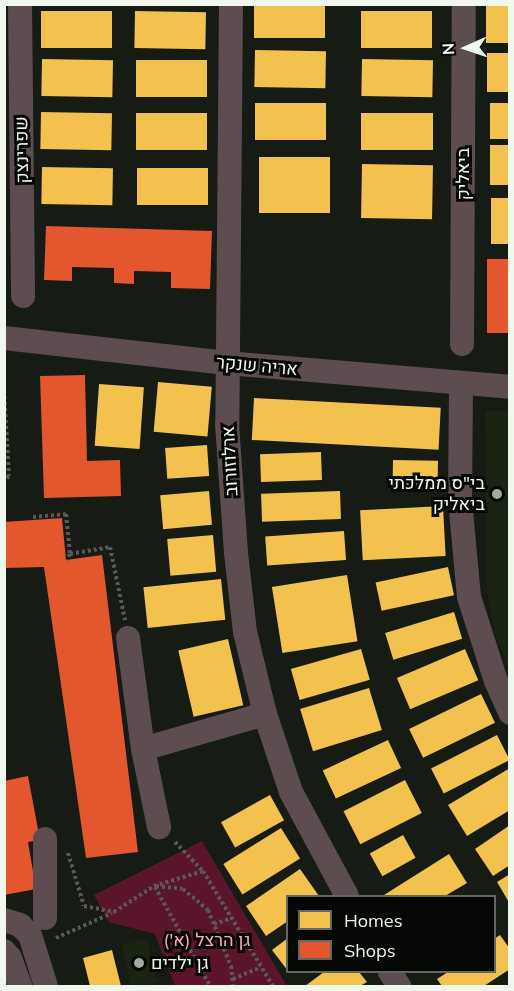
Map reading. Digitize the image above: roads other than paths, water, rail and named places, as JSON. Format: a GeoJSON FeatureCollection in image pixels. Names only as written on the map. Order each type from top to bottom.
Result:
{"type":"FeatureCollection","features":[{"type":"Feature","properties":{"kind":"street","name":"שפרינצק"},"geometry":{"type":"LineString","coordinates":[[20,4],[24,296]]}},
{"type":"Feature","properties":{"kind":"street","name":"ארלוזורוב"},"geometry":{"type":"LineString","coordinates":[[231,4],[227,424],[236,553],[245,632],[265,714],[291,792],[346,895]]}},
{"type":"Feature","properties":{"kind":"street","name":"ביאליק"},"geometry":{"type":"LineString","coordinates":[[462,345],[464,4]]}},
{"type":"Feature","properties":{"kind":"street","name":"אריה שנקר"},"geometry":{"type":"LineString","coordinates":[[4,338],[227,363],[510,387]]}},
{"type":"Feature","properties":{"kind":"street"},"geometry":{"type":"LineString","coordinates":[[461,384],[460,500],[469,597],[496,681],[510,713]]}},
{"type":"Feature","properties":{"kind":"street"},"geometry":{"type":"LineString","coordinates":[[128,638],[143,749],[159,827]]}},
{"type":"Feature","properties":{"kind":"street"},"geometry":{"type":"LineString","coordinates":[[143,749],[265,714]]}},
{"type":"Feature","properties":{"kind":"street"},"geometry":{"type":"LineString","coordinates":[[46,987],[36,934],[56,842]]}},
{"type":"Feature","properties":{"kind":"street"},"geometry":{"type":"LineString","coordinates":[[36,934],[54,907],[59,868]]}},
{"type":"Feature","properties":{"kind":"street"},"geometry":{"type":"LineString","coordinates":[[4,920],[20,925],[36,934]]}},
{"type":"Feature","properties":{"kind":"street"},"geometry":{"type":"LineString","coordinates":[[4,951],[10,957],[21,987]]}},
{"type":"Feature","properties":{"kind":"street"},"geometry":{"type":"LineString","coordinates":[[391,973],[399,987]]}},
{"type":"Feature","properties":{"kind":"place","name":"בי\"ס ממלכתי ביאליק"},"geometry":{"type":"Point","coordinates":[497,494]}},
{"type":"Feature","properties":{"kind":"place","name":"גן ילדים"},"geometry":{"type":"Point","coordinates":[139,963]}},
{"type":"Feature","properties":{"kind":"park label","name":"גן הרצל (א')"},"geometry":{"type":"Point","coordinates":[207,940]}}]}
